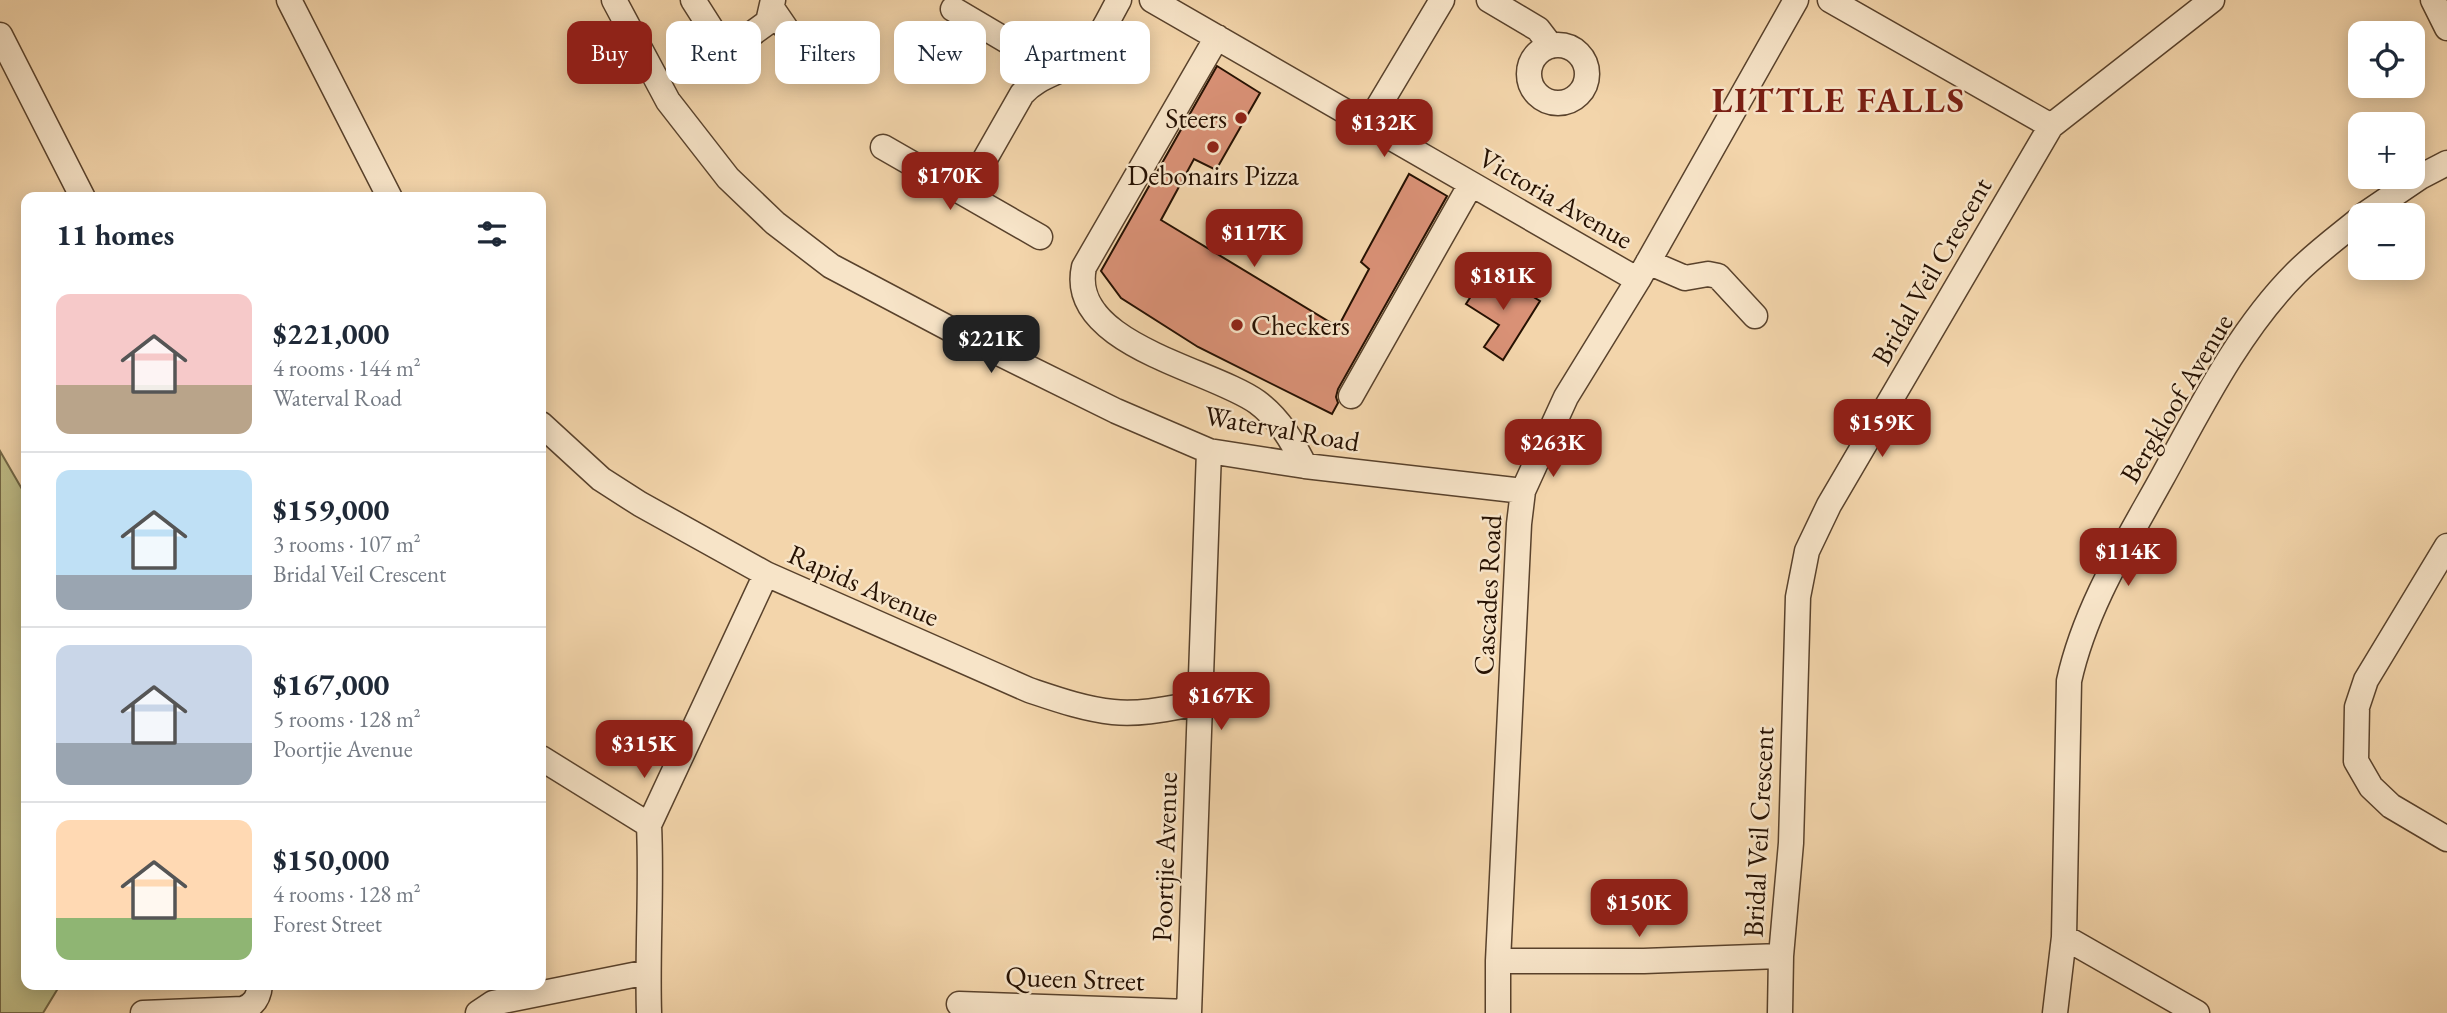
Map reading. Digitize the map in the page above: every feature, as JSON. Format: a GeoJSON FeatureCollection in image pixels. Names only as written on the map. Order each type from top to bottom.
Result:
{"type":"FeatureCollection","features":[{"type":"Feature","properties":{"kind":"street"},"geometry":{"type":"LineString","coordinates":[[289,0],[387,192]]}},
{"type":"Feature","properties":{"kind":"street","name":"Waterval Road"},"geometry":{"type":"LineString","coordinates":[[614,0],[668,101],[728,178],[775,223],[831,266],[950,329],[1104,405],[1209,450],[1305,466],[1523,491]]}},
{"type":"Feature","properties":{"kind":"street"},"geometry":{"type":"LineString","coordinates":[[692,0],[721,44],[731,49],[768,22],[773,4]]}},
{"type":"Feature","properties":{"kind":"street"},"geometry":{"type":"LineString","coordinates":[[1107,21],[1119,0]]}},
{"type":"Feature","properties":{"kind":"street","name":"Victoria Avenue"},"geometry":{"type":"LineString","coordinates":[[1152,0],[1179,7],[1217,37],[1471,184],[1643,271],[1685,278],[1708,274],[1718,276],[1755,316]]}},
{"type":"Feature","properties":{"kind":"street"},"geometry":{"type":"LineString","coordinates":[[1368,124],[1442,0]]}},
{"type":"Feature","properties":{"kind":"street"},"geometry":{"type":"LineString","coordinates":[[1489,0],[1538,29],[1551,46]]}},
{"type":"Feature","properties":{"kind":"street","name":"Cascades Road"},"geometry":{"type":"LineString","coordinates":[[1498,1013],[1498,961],[1519,524],[1523,491],[1566,397],[1643,271],[1796,0]]}},
{"type":"Feature","properties":{"kind":"street"},"geometry":{"type":"LineString","coordinates":[[1829,0],[2051,126]]}},
{"type":"Feature","properties":{"kind":"street","name":"Bridal Veil Crescent"},"geometry":{"type":"LineString","coordinates":[[1780,1013],[1781,956],[1791,842],[1798,597],[1807,551],[1829,505],[2051,126],[2212,0]]}},
{"type":"Feature","properties":{"kind":"street"},"geometry":{"type":"LineString","coordinates":[[2433,0],[2447,28]]}},
{"type":"Feature","properties":{"kind":"street"},"geometry":{"type":"LineString","coordinates":[[773,4],[784,21]]}},
{"type":"Feature","properties":{"kind":"street"},"geometry":{"type":"LineString","coordinates":[[953,9],[1000,37]]}},
{"type":"Feature","properties":{"kind":"street"},"geometry":{"type":"LineString","coordinates":[[0,35],[80,192]]}},
{"type":"Feature","properties":{"kind":"street"},"geometry":{"type":"LineString","coordinates":[[1217,37],[1084,267],[1081,278],[1088,302],[1097,317],[1137,347],[1221,382],[1256,401],[1275,417],[1289,434],[1305,466]]}},
{"type":"Feature","properties":{"kind":"street"},"geometry":{"type":"LineString","coordinates":[[965,194],[1023,94],[1033,84]]}},
{"type":"Feature","properties":{"kind":"street"},"geometry":{"type":"LineString","coordinates":[[883,147],[1041,237]]}},
{"type":"Feature","properties":{"kind":"street","name":"Bergkloof Avenue"},"geometry":{"type":"LineString","coordinates":[[2381,203],[2447,163]]}},
{"type":"Feature","properties":{"kind":"street"},"geometry":{"type":"LineString","coordinates":[[1350,396],[1471,184]]}},
{"type":"Feature","properties":{"kind":"street","name":"Bergkloof Avenue"},"geometry":{"type":"LineString","coordinates":[[2056,1013],[2064,937],[2069,681],[2076,648],[2109,575],[2214,383],[2263,312],[2296,273],[2348,228]]}},
{"type":"Feature","properties":{"kind":"street","name":"Rapids Avenue"},"geometry":{"type":"LineString","coordinates":[[546,429],[601,479],[639,504],[766,574],[1028,690],[1069,703],[1114,712],[1199,704]]}},
{"type":"Feature","properties":{"kind":"street","name":"Poortjie Avenue"},"geometry":{"type":"LineString","coordinates":[[1189,1012],[1209,450]]}},
{"type":"Feature","properties":{"kind":"street"},"geometry":{"type":"LineString","coordinates":[[2447,545],[2366,680],[2357,707],[2356,761],[2371,787],[2390,806],[2447,839]]}},
{"type":"Feature","properties":{"kind":"street"},"geometry":{"type":"LineString","coordinates":[[649,1013],[649,825],[766,574]]}},
{"type":"Feature","properties":{"kind":"street"},"geometry":{"type":"LineString","coordinates":[[546,761],[649,825]]}},
{"type":"Feature","properties":{"kind":"street"},"geometry":{"type":"LineString","coordinates":[[2064,937],[2197,1013]]}},
{"type":"Feature","properties":{"kind":"street"},"geometry":{"type":"LineString","coordinates":[[1498,961],[1644,961],[1781,956]]}},
{"type":"Feature","properties":{"kind":"street"},"geometry":{"type":"LineString","coordinates":[[478,1013],[492,1003],[648,972]]}},
{"type":"Feature","properties":{"kind":"street"},"geometry":{"type":"LineString","coordinates":[[143,1013],[243,1009],[251,1006],[257,999],[259,990]]}},
{"type":"Feature","properties":{"kind":"street","name":"Queen Street"},"geometry":{"type":"LineString","coordinates":[[959,1003],[1189,1012]]}},
{"type":"Feature","properties":{"kind":"shaded area"},"geometry":{"type":"Polygon","coordinates":[[[0,451],[21,487],[21,990],[57,990],[43,1013],[0,1013],[0,451]]]}},
{"type":"Feature","properties":{"kind":"building"},"geometry":{"type":"Polygon","coordinates":[[[1217,66],[1260,93],[1216,170],[1194,159],[1161,220],[1338,327],[1369,269],[1361,262],[1409,174],[1447,196],[1338,389],[1338,403],[1332,414],[1198,347],[1121,298],[1101,271],[1217,66]]]}},
{"type":"Feature","properties":{"kind":"building"},"geometry":{"type":"Polygon","coordinates":[[[1486,273],[1516,293],[1519,288],[1540,301],[1503,360],[1484,347],[1499,325],[1466,304],[1486,273]]]}},
{"type":"Feature","properties":{"kind":"place","name":"Steers"},"geometry":{"type":"Point","coordinates":[1241,118]}},
{"type":"Feature","properties":{"kind":"place","name":"Debonairs Pizza"},"geometry":{"type":"Point","coordinates":[1213,147]}},
{"type":"Feature","properties":{"kind":"place","name":"Checkers"},"geometry":{"type":"Point","coordinates":[1237,325]}},
{"type":"Feature","properties":{"kind":"district","name":"LITTLE FALLS"},"geometry":{"type":"Point","coordinates":[1839,100]}}]}
